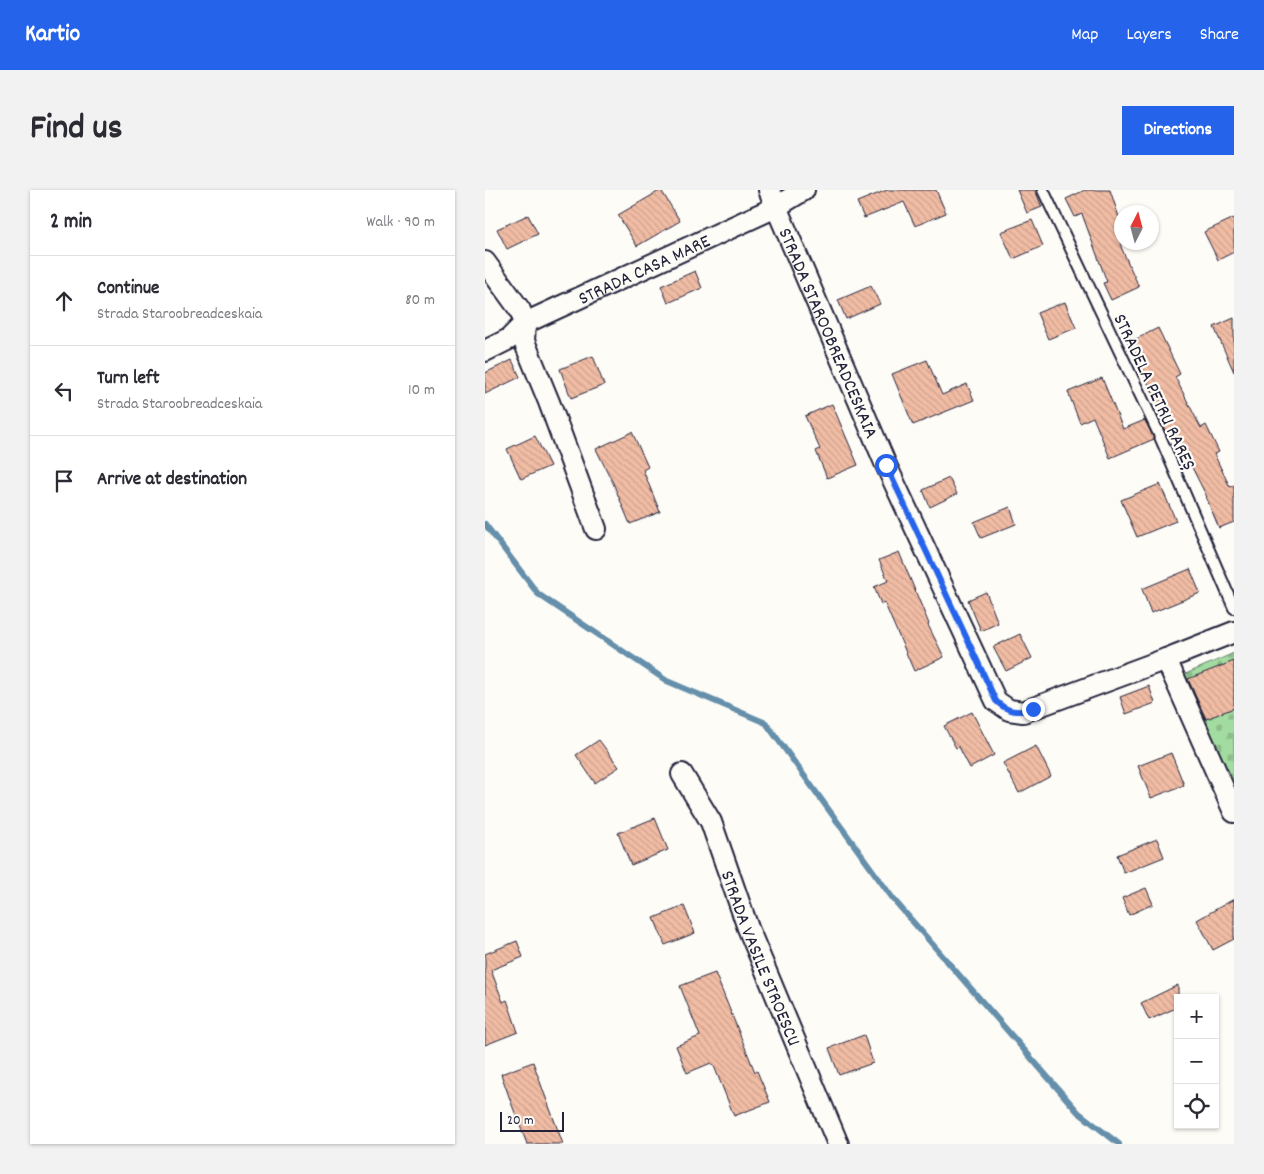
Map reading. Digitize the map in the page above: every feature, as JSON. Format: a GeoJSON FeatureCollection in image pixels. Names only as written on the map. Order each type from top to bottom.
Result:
{"type":"FeatureCollection","features":[{"type":"Feature","properties":{"kind":"street","name":"STRADA CASA MARE"},"geometry":{"type":"LineString","coordinates":[[485,351],[509,339],[525,323],[773,198],[804,190]]}},
{"type":"Feature","properties":{"kind":"street","name":"STRADA STAROOBREADCESKAIA"},"geometry":{"type":"LineString","coordinates":[[773,198],[886,465],[996,701],[1002,707],[1023,712],[1234,632]]}},
{"type":"Feature","properties":{"kind":"street"},"geometry":{"type":"LineString","coordinates":[[485,262],[520,310],[525,323],[524,341],[549,402],[596,529]]}},
{"type":"Feature","properties":{"kind":"street"},"geometry":{"type":"LineString","coordinates":[[1166,659],[1234,812]]}},
{"type":"Feature","properties":{"kind":"street","name":"STRADA VASILE STROESCU"},"geometry":{"type":"LineString","coordinates":[[682,774],[711,822],[748,928],[838,1144]]}},
{"type":"Feature","properties":{"kind":"lane","name":"STRADELA PETRU RAREȘ"},"geometry":{"type":"LineString","coordinates":[[1043,190],[1101,316],[1158,432],[1234,608]]}},
{"type":"Feature","properties":{"kind":"green space"},"geometry":{"type":"Polygon","coordinates":[[[1234,653],[1234,794],[1181,676],[1234,653]]]}},
{"type":"Feature","properties":{"kind":"building"},"geometry":{"type":"Polygon","coordinates":[[[661,190],[680,221],[637,246],[618,215],[661,190]]]}},
{"type":"Feature","properties":{"kind":"building"},"geometry":{"type":"Polygon","coordinates":[[[887,190],[936,190],[946,213],[915,226],[904,202],[864,218],[857,202],[887,190]]]}},
{"type":"Feature","properties":{"kind":"building"},"geometry":{"type":"Polygon","coordinates":[[[1017,190],[1035,190],[1042,207],[1027,213],[1017,190]]]}},
{"type":"Feature","properties":{"kind":"building"},"geometry":{"type":"Polygon","coordinates":[[[1085,190],[1110,190],[1115,205],[1114,250],[1122,250],[1139,287],[1111,300],[1103,283],[1107,282],[1082,214],[1075,217],[1066,199],[1085,190]]]}},
{"type":"Feature","properties":{"kind":"building"},"geometry":{"type":"Polygon","coordinates":[[[528,215],[538,234],[507,249],[497,229],[528,215]]]}},
{"type":"Feature","properties":{"kind":"building"},"geometry":{"type":"Polygon","coordinates":[[[1234,218],[1234,252],[1218,260],[1204,232],[1234,218]]]}},
{"type":"Feature","properties":{"kind":"building"},"geometry":{"type":"Polygon","coordinates":[[[1032,220],[1043,246],[1013,259],[1001,232],[1032,220]]]}},
{"type":"Feature","properties":{"kind":"building"},"geometry":{"type":"Polygon","coordinates":[[[695,271],[702,288],[668,303],[661,286],[695,271]]]}},
{"type":"Feature","properties":{"kind":"building"},"geometry":{"type":"Polygon","coordinates":[[[871,286],[880,304],[846,319],[838,300],[871,286]]]}},
{"type":"Feature","properties":{"kind":"building"},"geometry":{"type":"Polygon","coordinates":[[[1065,302],[1076,328],[1048,339],[1037,313],[1065,302]]]}},
{"type":"Feature","properties":{"kind":"building"},"geometry":{"type":"Polygon","coordinates":[[[1234,318],[1234,372],[1214,327],[1234,318]]]}},
{"type":"Feature","properties":{"kind":"building"},"geometry":{"type":"Polygon","coordinates":[[[1158,328],[1180,374],[1175,377],[1201,428],[1206,425],[1219,452],[1214,454],[1230,487],[1234,485],[1234,522],[1219,528],[1207,497],[1173,430],[1166,433],[1158,415],[1163,413],[1128,343],[1158,328]]]}},
{"type":"Feature","properties":{"kind":"building"},"geometry":{"type":"Polygon","coordinates":[[[593,356],[604,385],[571,398],[560,369],[593,356]]]}},
{"type":"Feature","properties":{"kind":"building"},"geometry":{"type":"Polygon","coordinates":[[[512,360],[520,377],[485,394],[485,373],[512,360]]]}},
{"type":"Feature","properties":{"kind":"building"},"geometry":{"type":"Polygon","coordinates":[[[927,360],[942,395],[967,384],[974,400],[913,425],[892,374],[927,360]]]}},
{"type":"Feature","properties":{"kind":"building"},"geometry":{"type":"Polygon","coordinates":[[[1102,378],[1123,429],[1145,420],[1154,439],[1110,458],[1093,417],[1080,423],[1068,392],[1102,378]]]}},
{"type":"Feature","properties":{"kind":"building"},"geometry":{"type":"Polygon","coordinates":[[[832,404],[858,465],[827,478],[816,451],[820,449],[805,416],[832,404]]]}},
{"type":"Feature","properties":{"kind":"building"},"geometry":{"type":"Polygon","coordinates":[[[632,432],[648,467],[643,470],[660,512],[630,524],[596,449],[632,432]]]}},
{"type":"Feature","properties":{"kind":"building"},"geometry":{"type":"Polygon","coordinates":[[[535,436],[550,466],[521,479],[507,449],[535,436]]]}},
{"type":"Feature","properties":{"kind":"building"},"geometry":{"type":"Polygon","coordinates":[[[949,478],[957,494],[930,507],[923,490],[949,478]]]}},
{"type":"Feature","properties":{"kind":"building"},"geometry":{"type":"Polygon","coordinates":[[[1160,484],[1176,521],[1137,537],[1121,500],[1160,484]]]}},
{"type":"Feature","properties":{"kind":"building"},"geometry":{"type":"Polygon","coordinates":[[[1010,507],[1016,524],[981,538],[974,522],[1010,507]]]}},
{"type":"Feature","properties":{"kind":"building"},"geometry":{"type":"Polygon","coordinates":[[[899,552],[928,625],[944,657],[914,671],[884,602],[881,604],[874,587],[888,581],[879,560],[899,552]]]}},
{"type":"Feature","properties":{"kind":"building"},"geometry":{"type":"Polygon","coordinates":[[[1190,569],[1200,593],[1151,613],[1142,589],[1190,569]]]}},
{"type":"Feature","properties":{"kind":"building"},"geometry":{"type":"Polygon","coordinates":[[[986,592],[998,623],[981,631],[968,600],[986,592]]]}},
{"type":"Feature","properties":{"kind":"building"},"geometry":{"type":"Polygon","coordinates":[[[1020,634],[1032,658],[1006,671],[993,647],[1020,634]]]}},
{"type":"Feature","properties":{"kind":"building"},"geometry":{"type":"Polygon","coordinates":[[[1234,661],[1234,708],[1206,719],[1188,679],[1234,661]]]}},
{"type":"Feature","properties":{"kind":"building"},"geometry":{"type":"Polygon","coordinates":[[[1149,686],[1155,703],[1126,714],[1120,697],[1149,686]]]}},
{"type":"Feature","properties":{"kind":"building"},"geometry":{"type":"Polygon","coordinates":[[[972,712],[994,755],[970,768],[959,747],[956,748],[944,726],[972,712]]]}},
{"type":"Feature","properties":{"kind":"building"},"geometry":{"type":"Polygon","coordinates":[[[599,740],[619,767],[595,783],[576,755],[599,740]]]}},
{"type":"Feature","properties":{"kind":"building"},"geometry":{"type":"Polygon","coordinates":[[[1036,746],[1051,776],[1019,793],[1003,763],[1036,746]]]}},
{"type":"Feature","properties":{"kind":"building"},"geometry":{"type":"Polygon","coordinates":[[[1171,753],[1184,785],[1151,798],[1138,766],[1171,753]]]}},
{"type":"Feature","properties":{"kind":"building"},"geometry":{"type":"Polygon","coordinates":[[[655,818],[668,850],[631,865],[618,833],[655,818]]]}},
{"type":"Feature","properties":{"kind":"building"},"geometry":{"type":"Polygon","coordinates":[[[1157,839],[1164,857],[1124,873],[1117,855],[1157,839]]]}},
{"type":"Feature","properties":{"kind":"building"},"geometry":{"type":"Polygon","coordinates":[[[1146,888],[1153,904],[1129,915],[1122,898],[1146,888]]]}},
{"type":"Feature","properties":{"kind":"building"},"geometry":{"type":"Polygon","coordinates":[[[1234,899],[1234,939],[1213,950],[1197,920],[1234,899]]]}},
{"type":"Feature","properties":{"kind":"building"},"geometry":{"type":"Polygon","coordinates":[[[684,906],[695,933],[665,945],[654,918],[684,906]]]}},
{"type":"Feature","properties":{"kind":"building"},"geometry":{"type":"Polygon","coordinates":[[[517,941],[523,957],[491,970],[503,1002],[507,1000],[518,1032],[485,1045],[485,954],[517,941]]]}},
{"type":"Feature","properties":{"kind":"building"},"geometry":{"type":"Polygon","coordinates":[[[715,973],[755,1072],[757,1071],[770,1102],[734,1116],[714,1066],[711,1063],[687,1073],[676,1046],[700,1036],[680,986],[715,973]]]}},
{"type":"Feature","properties":{"kind":"building"},"geometry":{"type":"Polygon","coordinates":[[[1178,985],[1178,994],[1174,994],[1174,1009],[1149,1020],[1141,1003],[1178,985]]]}},
{"type":"Feature","properties":{"kind":"building"},"geometry":{"type":"Polygon","coordinates":[[[864,1035],[873,1063],[839,1075],[829,1048],[864,1035]]]}},
{"type":"Feature","properties":{"kind":"building"},"geometry":{"type":"Polygon","coordinates":[[[533,1062],[563,1144],[527,1144],[512,1105],[501,1074],[533,1062]]]}},
{"type":"Feature","properties":{"kind":"waterway"},"geometry":{"type":"LineString","coordinates":[[485,524],[538,594],[667,681],[766,723],[894,900],[1078,1112],[1119,1144]]}},
{"type":"Feature","properties":{"kind":"route"},"geometry":{"type":"LineString","coordinates":[[886,465],[996,701],[1002,707],[1016,712],[1033,709]]}}]}
